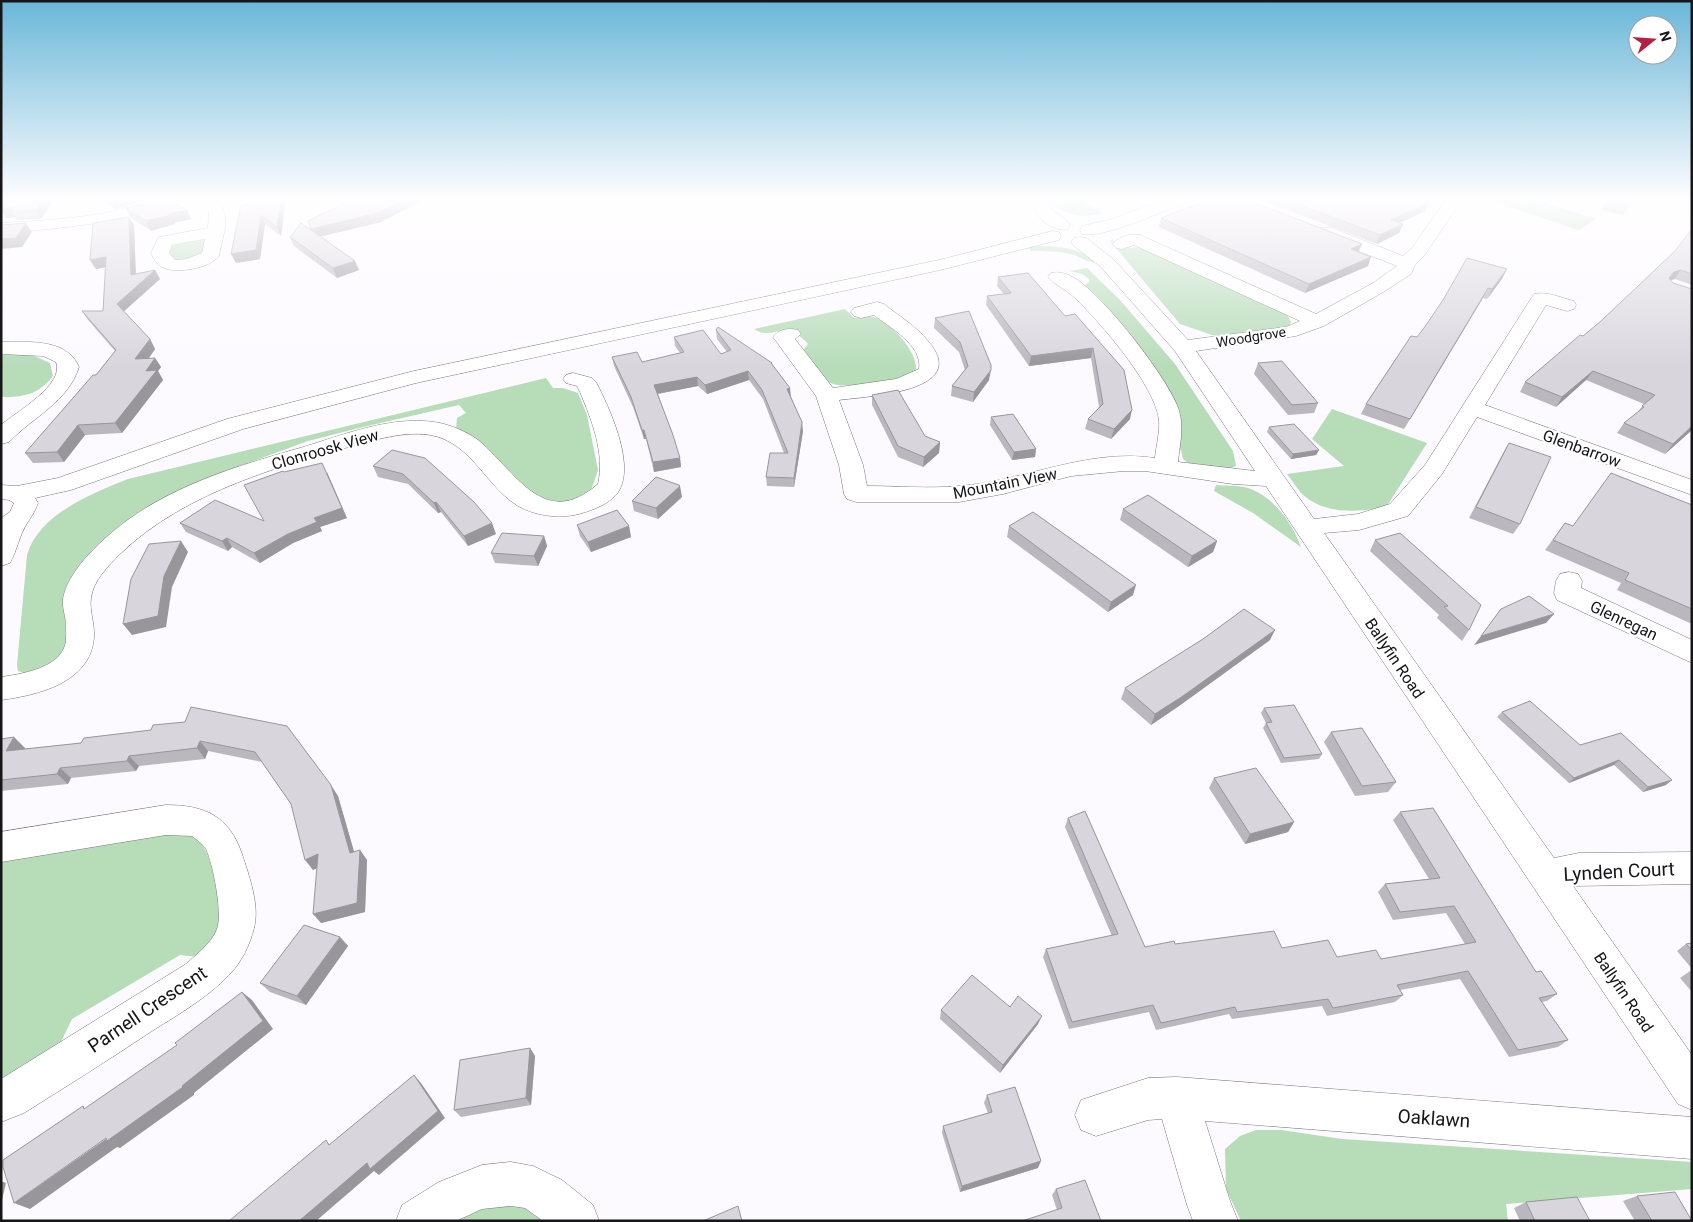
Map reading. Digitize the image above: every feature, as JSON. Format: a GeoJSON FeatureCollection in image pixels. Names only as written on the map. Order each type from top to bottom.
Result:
{"type":"FeatureCollection","features":[{"type":"Feature","properties":{"kind":"street"},"geometry":{"type":"LineString","coordinates":[[1,557],[12,510],[63,485],[235,424],[414,377],[984,254]]}},
{"type":"Feature","properties":{"kind":"street","name":"Ballyfin Road"},"geometry":{"type":"LineString","coordinates":[[1096,254],[1107,263],[1183,347],[1692,1090]]}},
{"type":"Feature","properties":{"kind":"street","name":"Woodgrove"},"geometry":{"type":"LineString","coordinates":[[1167,254],[1317,322]]}},
{"type":"Feature","properties":{"kind":"street"},"geometry":{"type":"LineString","coordinates":[[1382,254],[1406,263]]}},
{"type":"Feature","properties":{"kind":"street","name":"Woodgrove"},"geometry":{"type":"LineString","coordinates":[[1183,347],[1289,332],[1317,322],[1405,270],[1406,263],[1416,254]]}},
{"type":"Feature","properties":{"kind":"street"},"geometry":{"type":"LineString","coordinates":[[1069,279],[1116,332],[1160,394],[1170,417],[1166,467]]}},
{"type":"Feature","properties":{"kind":"street"},"geometry":{"type":"LineString","coordinates":[[1309,530],[1321,525],[1359,522],[1399,510],[1434,469],[1542,298],[1567,306]]}},
{"type":"Feature","properties":{"kind":"street"},"geometry":{"type":"LineString","coordinates":[[827,395],[906,383],[923,376],[930,368],[930,362],[921,346],[899,325],[877,308],[861,312]]}},
{"type":"Feature","properties":{"kind":"street","name":"Mountain View"},"geometry":{"type":"LineString","coordinates":[[791,334],[783,337],[827,395],[851,465],[856,494],[959,494],[1097,465],[1145,464],[1233,477],[1272,479]]}},
{"type":"Feature","properties":{"kind":"street"},"geometry":{"type":"LineString","coordinates":[[1,348],[27,348],[59,353],[66,358],[68,367],[66,374],[52,395],[18,420],[1,437]]}},
{"type":"Feature","properties":{"kind":"street","name":"Clonroosk View"},"geometry":{"type":"LineString","coordinates":[[1,690],[32,685],[46,680],[66,665],[77,653],[80,620],[77,600],[81,587],[116,542],[149,517],[189,495],[226,479],[280,461],[377,434],[422,428],[455,435],[471,447],[510,488],[531,502],[555,509],[570,508],[591,502],[609,487],[612,468],[596,403],[585,382],[573,379]]}},
{"type":"Feature","properties":{"kind":"street","name":"Glenbarrow"},"geometry":{"type":"LineString","coordinates":[[1473,408],[1692,488]]}},
{"type":"Feature","properties":{"kind":"street","name":"Glenregan"},"geometry":{"type":"LineString","coordinates":[[1569,581],[1567,593],[1692,652]]}},
{"type":"Feature","properties":{"kind":"street","name":"Parnell Crescent"},"geometry":{"type":"LineString","coordinates":[[1,847],[166,820],[179,819],[200,823],[213,832],[223,848],[238,908],[237,923],[233,937],[225,952],[214,964],[174,995],[9,1098],[1,1101]]}},
{"type":"Feature","properties":{"kind":"street","name":"Lynden Court"},"geometry":{"type":"LineString","coordinates":[[1546,876],[1579,869],[1692,868]]}},
{"type":"Feature","properties":{"kind":"street"},"geometry":{"type":"LineString","coordinates":[[1177,1098],[1209,1205],[1216,1221]]}},
{"type":"Feature","properties":{"kind":"street","name":"Oaklawn"},"geometry":{"type":"LineString","coordinates":[[1096,1115],[1148,1099],[1177,1098],[1692,1138]]}},
{"type":"Feature","properties":{"kind":"street"},"geometry":{"type":"LineString","coordinates":[[418,1221],[461,1193],[495,1184],[527,1186],[557,1203],[577,1221]]}},
{"type":"Feature","properties":{"kind":"green space"},"geometry":{"type":"Polygon","coordinates":[[[170,254],[201,254],[194,259],[174,260],[170,254]]]}},
{"type":"Feature","properties":{"kind":"green space"},"geometry":{"type":"Polygon","coordinates":[[[1070,254],[1085,254],[1097,262],[1090,262],[1070,254]]]}},
{"type":"Feature","properties":{"kind":"green space"},"geometry":{"type":"Polygon","coordinates":[[[1121,254],[1157,254],[1287,314],[1291,322],[1289,327],[1218,337],[1180,324],[1121,254]]]}},
{"type":"Feature","properties":{"kind":"green space"},"geometry":{"type":"Polygon","coordinates":[[[1087,268],[1120,300],[1175,364],[1233,451],[1236,466],[1227,470],[1188,463],[1183,459],[1181,450],[1176,450],[1178,425],[1081,288],[1089,282],[1089,279],[1082,274],[1070,271],[1087,268]]]}},
{"type":"Feature","properties":{"kind":"green space"},"geometry":{"type":"Polygon","coordinates":[[[845,309],[854,318],[869,316],[881,320],[896,332],[913,356],[916,372],[907,377],[866,384],[834,384],[827,381],[802,351],[808,344],[800,336],[786,331],[768,333],[754,329],[845,309]]]}},
{"type":"Feature","properties":{"kind":"green space"},"geometry":{"type":"Polygon","coordinates":[[[30,354],[50,363],[53,376],[42,387],[30,394],[1,397],[1,355],[30,354]]]}},
{"type":"Feature","properties":{"kind":"green space"},"geometry":{"type":"Polygon","coordinates":[[[546,378],[553,388],[563,388],[578,393],[587,415],[598,470],[592,488],[583,496],[560,503],[535,498],[456,429],[457,418],[466,413],[459,405],[308,441],[242,465],[176,494],[74,590],[65,619],[66,640],[64,649],[57,658],[42,668],[24,673],[18,671],[27,555],[33,541],[43,528],[68,507],[98,491],[128,479],[546,378]]]}},
{"type":"Feature","properties":{"kind":"green space"},"geometry":{"type":"Polygon","coordinates":[[[1332,409],[1427,443],[1387,506],[1354,511],[1331,509],[1310,500],[1301,493],[1287,474],[1344,466],[1312,439],[1332,409]]]}},
{"type":"Feature","properties":{"kind":"green space"},"geometry":{"type":"Polygon","coordinates":[[[1216,485],[1244,487],[1263,495],[1272,502],[1286,519],[1301,547],[1253,513],[1214,491],[1216,485]]]}},
{"type":"Feature","properties":{"kind":"green space"},"geometry":{"type":"Polygon","coordinates":[[[104,834],[190,835],[198,840],[205,849],[209,859],[222,927],[198,957],[180,955],[72,1019],[60,1044],[1,1081],[1,856],[104,834]]]}},
{"type":"Feature","properties":{"kind":"green space"},"geometry":{"type":"Polygon","coordinates":[[[1256,1130],[1281,1130],[1342,1139],[1692,1162],[1692,1189],[1506,1204],[1508,1221],[1241,1221],[1226,1189],[1225,1149],[1240,1136],[1256,1130]]]}},
{"type":"Feature","properties":{"kind":"green space"},"geometry":{"type":"Polygon","coordinates":[[[509,1201],[539,1212],[550,1221],[455,1221],[484,1204],[509,1201]]]}},
{"type":"Feature","properties":{"kind":"building"},"geometry":{"type":"Polygon","coordinates":[[[90,254],[130,254],[131,275],[155,270],[117,304],[150,339],[135,359],[155,358],[146,371],[157,370],[115,423],[78,425],[57,452],[25,453],[93,375],[96,375],[116,350],[82,311],[103,311],[106,257],[90,260],[90,254]]]}},
{"type":"Feature","properties":{"kind":"building"},"geometry":{"type":"Polygon","coordinates":[[[314,254],[345,254],[355,261],[333,268],[314,254]]]}},
{"type":"Feature","properties":{"kind":"building"},"geometry":{"type":"Polygon","coordinates":[[[1242,254],[1364,254],[1371,257],[1309,284],[1242,254]]]}},
{"type":"Feature","properties":{"kind":"building"},"geometry":{"type":"Polygon","coordinates":[[[1672,254],[1692,254],[1692,274],[1681,270],[1674,272],[1669,278],[1673,283],[1692,289],[1692,426],[1673,444],[1624,423],[1644,407],[1642,406],[1655,395],[1593,371],[1562,397],[1525,382],[1580,335],[1583,336],[1672,254]]]}},
{"type":"Feature","properties":{"kind":"building"},"geometry":{"type":"Polygon","coordinates":[[[1467,258],[1507,269],[1492,289],[1488,288],[1410,419],[1366,404],[1411,336],[1417,337],[1424,328],[1443,300],[1467,258]]]}},
{"type":"Feature","properties":{"kind":"building"},"geometry":{"type":"Polygon","coordinates":[[[1028,273],[1065,316],[1075,314],[1124,370],[1132,410],[1114,429],[1088,419],[1103,404],[1093,348],[1031,356],[987,296],[1011,293],[998,277],[1028,273]]]}},
{"type":"Feature","properties":{"kind":"building"},"geometry":{"type":"Polygon","coordinates":[[[969,311],[991,365],[991,370],[974,392],[952,386],[968,366],[960,342],[935,318],[969,311]]]}},
{"type":"Feature","properties":{"kind":"building"},"geometry":{"type":"Polygon","coordinates":[[[718,327],[772,363],[790,388],[787,389],[802,422],[794,478],[766,477],[770,453],[788,453],[762,390],[748,371],[705,385],[697,377],[654,385],[680,458],[653,462],[644,430],[642,430],[631,397],[612,357],[637,352],[642,362],[684,352],[674,337],[703,330],[721,354],[731,350],[716,330],[718,327]]]}},
{"type":"Feature","properties":{"kind":"building"},"geometry":{"type":"Polygon","coordinates":[[[1282,361],[1318,403],[1292,405],[1258,363],[1282,361]]]}},
{"type":"Feature","properties":{"kind":"building"},"geometry":{"type":"Polygon","coordinates":[[[898,390],[925,436],[940,442],[924,457],[898,446],[872,395],[898,390]]]}},
{"type":"Feature","properties":{"kind":"building"},"geometry":{"type":"Polygon","coordinates":[[[1013,414],[1036,449],[1014,452],[991,417],[1013,414]]]}},
{"type":"Feature","properties":{"kind":"building"},"geometry":{"type":"Polygon","coordinates":[[[1294,424],[1319,450],[1293,454],[1269,427],[1294,424]]]}},
{"type":"Feature","properties":{"kind":"building"},"geometry":{"type":"Polygon","coordinates":[[[1509,443],[1551,457],[1520,524],[1476,507],[1509,443]]]}},
{"type":"Feature","properties":{"kind":"building"},"geometry":{"type":"Polygon","coordinates":[[[392,450],[425,458],[474,502],[492,523],[464,536],[436,502],[434,503],[403,474],[373,466],[392,450]]]}},
{"type":"Feature","properties":{"kind":"building"},"geometry":{"type":"Polygon","coordinates":[[[322,463],[342,508],[314,518],[317,522],[288,534],[254,553],[227,538],[222,541],[180,523],[215,500],[264,521],[244,485],[283,471],[322,463]]]}},
{"type":"Feature","properties":{"kind":"building"},"geometry":{"type":"Polygon","coordinates":[[[1611,473],[1692,505],[1692,609],[1625,580],[1629,573],[1553,540],[1565,523],[1573,526],[1611,473]]]}},
{"type":"Feature","properties":{"kind":"building"},"geometry":{"type":"Polygon","coordinates":[[[656,477],[680,486],[656,508],[632,501],[656,477]]]}},
{"type":"Feature","properties":{"kind":"building"},"geometry":{"type":"Polygon","coordinates":[[[1148,495],[1217,541],[1192,556],[1123,509],[1148,495]]]}},
{"type":"Feature","properties":{"kind":"building"},"geometry":{"type":"Polygon","coordinates":[[[617,510],[629,526],[588,542],[577,525],[617,510]]]}},
{"type":"Feature","properties":{"kind":"building"},"geometry":{"type":"Polygon","coordinates":[[[1033,512],[1136,585],[1111,602],[1009,526],[1033,512]]]}},
{"type":"Feature","properties":{"kind":"building"},"geometry":{"type":"Polygon","coordinates":[[[502,533],[544,536],[534,556],[491,553],[502,533]]]}},
{"type":"Feature","properties":{"kind":"building"},"geometry":{"type":"Polygon","coordinates":[[[1400,533],[1481,605],[1469,630],[1444,607],[1448,606],[1375,540],[1400,533]]]}},
{"type":"Feature","properties":{"kind":"building"},"geometry":{"type":"Polygon","coordinates":[[[181,541],[164,576],[158,616],[123,624],[131,579],[149,544],[181,541]]]}},
{"type":"Feature","properties":{"kind":"building"},"geometry":{"type":"Polygon","coordinates":[[[1529,596],[1554,614],[1481,636],[1501,609],[1529,596]]]}},
{"type":"Feature","properties":{"kind":"building"},"geometry":{"type":"Polygon","coordinates":[[[1244,609],[1275,630],[1183,696],[1155,714],[1125,688],[1203,639],[1244,609]]]}},
{"type":"Feature","properties":{"kind":"building"},"geometry":{"type":"Polygon","coordinates":[[[1530,701],[1580,745],[1621,733],[1672,780],[1648,787],[1619,760],[1574,778],[1502,712],[1530,701]]]}},
{"type":"Feature","properties":{"kind":"building"},"geometry":{"type":"Polygon","coordinates":[[[1294,705],[1322,754],[1284,758],[1266,723],[1272,722],[1264,708],[1294,705]]]}},
{"type":"Feature","properties":{"kind":"building"},"geometry":{"type":"Polygon","coordinates":[[[191,707],[287,726],[331,785],[350,853],[360,850],[357,903],[313,914],[318,854],[305,860],[291,804],[255,752],[200,741],[197,748],[129,756],[127,761],[60,768],[57,774],[1,780],[1,739],[14,737],[6,751],[81,743],[84,738],[151,730],[153,725],[185,722],[191,707]]]}},
{"type":"Feature","properties":{"kind":"building"},"geometry":{"type":"Polygon","coordinates":[[[1362,728],[1396,782],[1362,786],[1331,732],[1362,728]]]}},
{"type":"Feature","properties":{"kind":"building"},"geometry":{"type":"Polygon","coordinates":[[[1256,768],[1294,822],[1250,834],[1214,778],[1256,768]]]}},
{"type":"Feature","properties":{"kind":"building"},"geometry":{"type":"Polygon","coordinates":[[[1433,808],[1536,972],[1541,971],[1557,994],[1539,998],[1568,1040],[1518,1050],[1468,971],[1397,985],[1403,995],[1333,1008],[1328,999],[1237,1012],[1235,1007],[1161,1023],[1153,1005],[1072,1022],[1046,949],[1118,934],[1068,818],[1085,811],[1145,947],[1174,941],[1175,944],[1274,931],[1282,948],[1328,940],[1337,957],[1376,950],[1381,959],[1476,942],[1454,906],[1400,912],[1385,884],[1440,878],[1400,812],[1433,808]]]}},
{"type":"Feature","properties":{"kind":"building"},"geometry":{"type":"Polygon","coordinates":[[[304,925],[340,937],[297,996],[260,983],[304,925]]]}},
{"type":"Feature","properties":{"kind":"building"},"geometry":{"type":"Polygon","coordinates":[[[1692,943],[1692,950],[1686,944],[1692,943]]]}},
{"type":"Feature","properties":{"kind":"building"},"geometry":{"type":"Polygon","coordinates":[[[972,975],[1010,1007],[1018,996],[1042,1016],[1003,1065],[941,1010],[972,975]]]}},
{"type":"Feature","properties":{"kind":"building"},"geometry":{"type":"Polygon","coordinates":[[[242,992],[263,1021],[183,1087],[107,1141],[106,1138],[14,1203],[3,1167],[3,1160],[83,1106],[84,1109],[177,1045],[175,1043],[242,992]]]}},
{"type":"Feature","properties":{"kind":"building"},"geometry":{"type":"Polygon","coordinates":[[[530,1048],[526,1098],[454,1110],[460,1060],[530,1048]]]}},
{"type":"Feature","properties":{"kind":"building"},"geometry":{"type":"Polygon","coordinates":[[[414,1075],[438,1111],[370,1169],[367,1163],[299,1221],[229,1221],[326,1140],[329,1145],[414,1075]]]}},
{"type":"Feature","properties":{"kind":"building"},"geometry":{"type":"Polygon","coordinates":[[[1015,1087],[1041,1161],[962,1186],[943,1126],[992,1112],[987,1095],[1015,1087]]]}},
{"type":"Feature","properties":{"kind":"building"},"geometry":{"type":"Polygon","coordinates":[[[1085,1180],[1101,1221],[1022,1221],[1062,1208],[1056,1189],[1085,1180]]]}},
{"type":"Feature","properties":{"kind":"building"},"geometry":{"type":"Polygon","coordinates":[[[1675,1192],[1692,1221],[1652,1221],[1637,1196],[1675,1192]]]}},
{"type":"Feature","properties":{"kind":"building"},"geometry":{"type":"Polygon","coordinates":[[[1577,1197],[1590,1221],[1535,1221],[1526,1202],[1577,1197]]]}},
{"type":"Feature","properties":{"kind":"building"},"geometry":{"type":"Polygon","coordinates":[[[738,1206],[742,1221],[703,1221],[738,1206]]]}}]}
